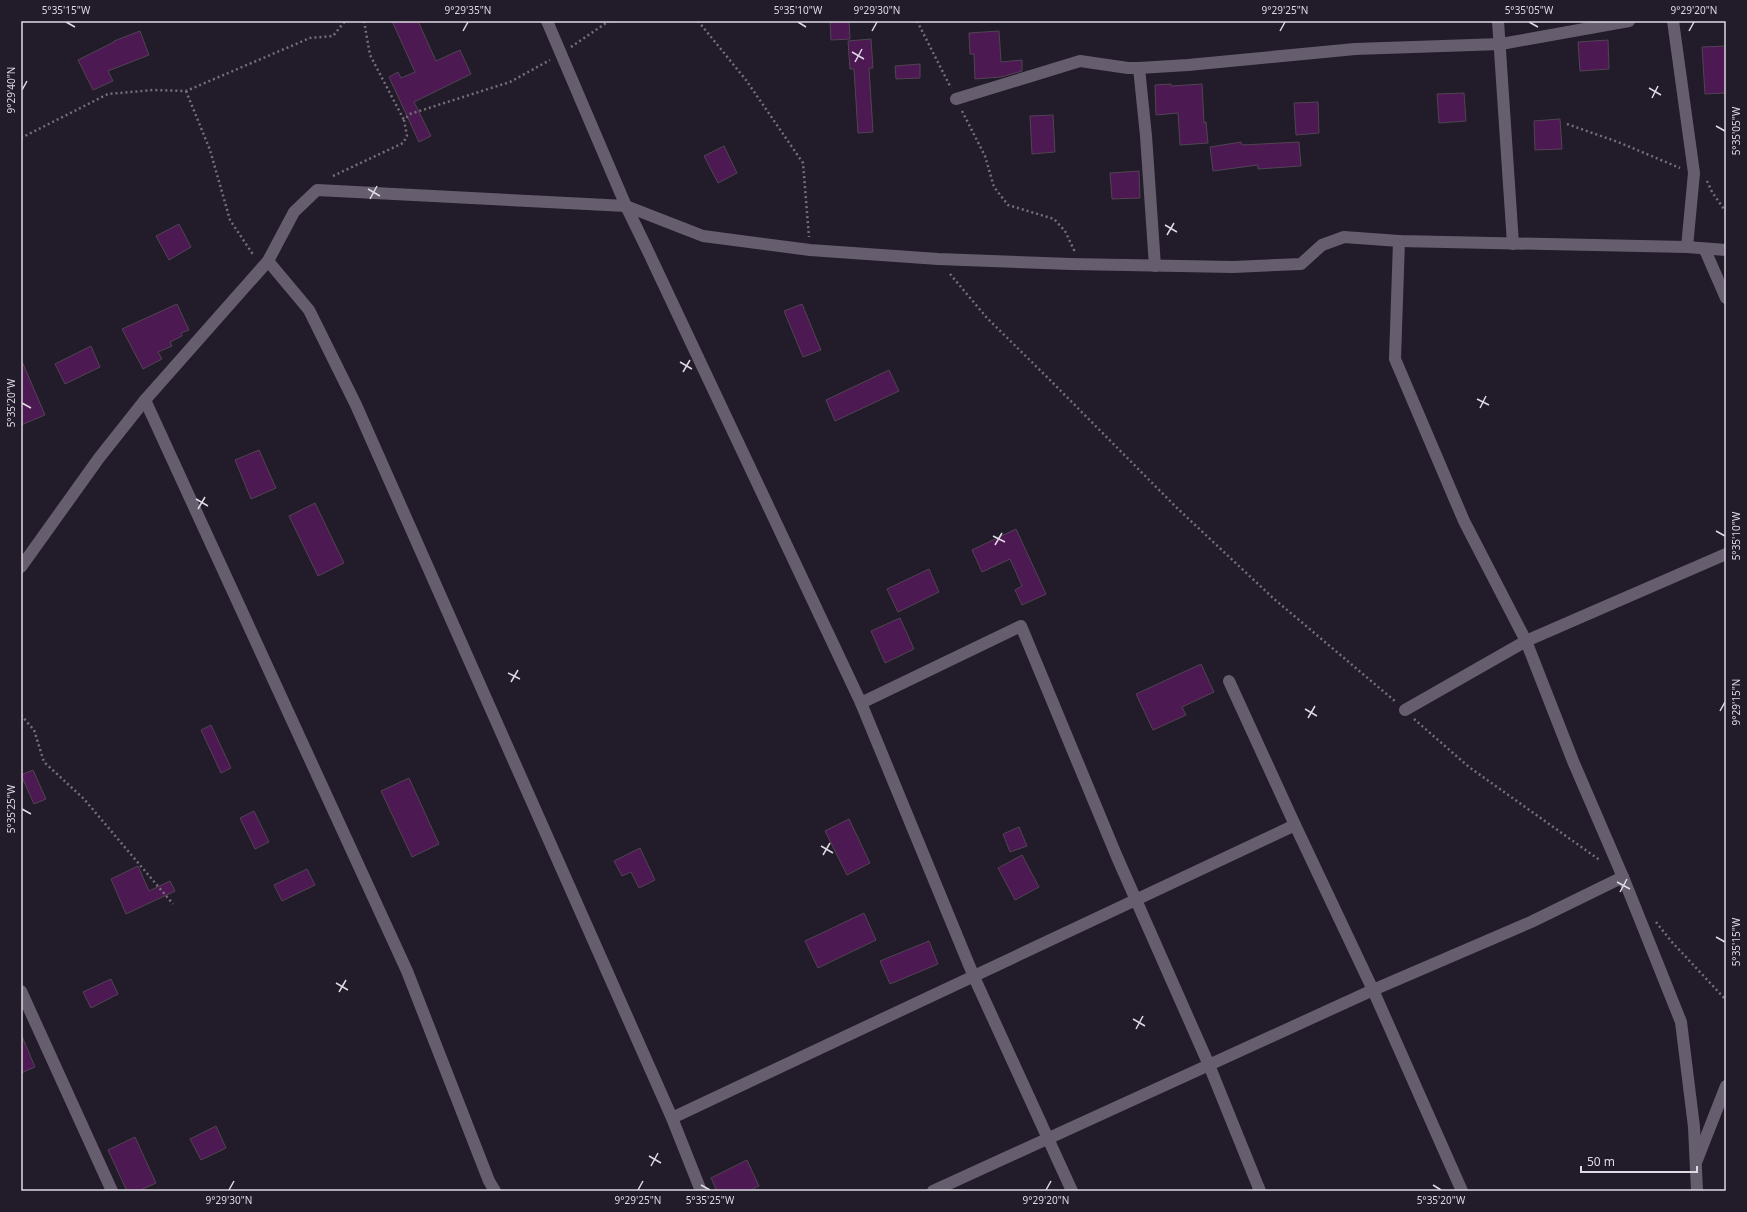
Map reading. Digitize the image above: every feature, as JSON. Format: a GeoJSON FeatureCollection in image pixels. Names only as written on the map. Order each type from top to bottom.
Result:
{"type":"FeatureCollection","features":[{"type":"Feature","properties":{"kind":"street"},"geometry":{"type":"LineString","coordinates":[[547,21],[626,206],[861,703],[974,977],[1072,1191]]}},
{"type":"Feature","properties":{"kind":"street"},"geometry":{"type":"LineString","coordinates":[[1498,21],[1501,44],[1513,244]]}},
{"type":"Feature","properties":{"kind":"street"},"geometry":{"type":"LineString","coordinates":[[956,99],[1080,61],[1128,68],[1139,68],[1188,66],[1355,49],[1501,44],[1629,21]]}},
{"type":"Feature","properties":{"kind":"street"},"geometry":{"type":"LineString","coordinates":[[1673,21],[1694,173],[1687,247]]}},
{"type":"Feature","properties":{"kind":"street"},"geometry":{"type":"LineString","coordinates":[[1139,68],[1146,136],[1155,266]]}},
{"type":"Feature","properties":{"kind":"street"},"geometry":{"type":"LineString","coordinates":[[23,559],[145,400],[265,264],[294,212],[317,190],[626,206],[703,236],[810,250],[938,259],[1155,266],[1233,267],[1301,264],[1322,245],[1344,237],[1399,241],[1687,247],[1705,250],[1726,250]]}},
{"type":"Feature","properties":{"kind":"street"},"geometry":{"type":"LineString","coordinates":[[1399,241],[1395,359],[1464,521],[1526,641],[1573,761],[1624,877],[1681,1022],[1694,1127],[1697,1191]]}},
{"type":"Feature","properties":{"kind":"street"},"geometry":{"type":"LineString","coordinates":[[1705,250],[1726,298]]}},
{"type":"Feature","properties":{"kind":"street"},"geometry":{"type":"LineString","coordinates":[[265,264],[308,310],[356,405],[672,1118],[701,1191]]}},
{"type":"Feature","properties":{"kind":"street"},"geometry":{"type":"LineString","coordinates":[[145,400],[407,971],[489,1181],[495,1191]]}},
{"type":"Feature","properties":{"kind":"street"},"geometry":{"type":"LineString","coordinates":[[1405,710],[1526,641],[1726,554]]}},
{"type":"Feature","properties":{"kind":"street"},"geometry":{"type":"LineString","coordinates":[[861,703],[1021,626],[1117,857],[1209,1065],[1260,1191]]}},
{"type":"Feature","properties":{"kind":"street"},"geometry":{"type":"LineString","coordinates":[[1228,681],[1295,826],[1374,990],[1462,1191]]}},
{"type":"Feature","properties":{"kind":"street"},"geometry":{"type":"LineString","coordinates":[[672,1118],[1295,826]]}},
{"type":"Feature","properties":{"kind":"street"},"geometry":{"type":"LineString","coordinates":[[933,1191],[1374,990],[1531,922],[1624,877]]}},
{"type":"Feature","properties":{"kind":"street"},"geometry":{"type":"LineString","coordinates":[[21,991],[112,1191]]}},
{"type":"Feature","properties":{"kind":"street"},"geometry":{"type":"LineString","coordinates":[[1696,1164],[1726,1086]]}},
{"type":"Feature","properties":{"kind":"path"},"geometry":{"type":"LineString","coordinates":[[21,138],[108,94],[153,90],[186,91],[310,38],[333,36],[345,21]]}},
{"type":"Feature","properties":{"kind":"path"},"geometry":{"type":"LineString","coordinates":[[317,190],[328,179],[402,143],[407,136],[404,120],[370,56],[364,21]]}},
{"type":"Feature","properties":{"kind":"path"},"geometry":{"type":"LineString","coordinates":[[404,120],[410,114],[510,82],[561,54],[609,21]]}},
{"type":"Feature","properties":{"kind":"path"},"geometry":{"type":"LineString","coordinates":[[698,21],[746,80],[803,163],[810,250]]}},
{"type":"Feature","properties":{"kind":"path"},"geometry":{"type":"LineString","coordinates":[[917,21],[985,156],[994,187],[1008,205],[1054,219],[1065,231],[1075,250],[1076,264]]}},
{"type":"Feature","properties":{"kind":"path"},"geometry":{"type":"LineString","coordinates":[[186,91],[210,150],[230,220],[265,264]]}},
{"type":"Feature","properties":{"kind":"path"},"geometry":{"type":"LineString","coordinates":[[1567,124],[1618,142],[1703,177],[1708,182],[1712,192],[1726,212]]}},
{"type":"Feature","properties":{"kind":"path"},"geometry":{"type":"LineString","coordinates":[[938,259],[987,318],[1048,377],[1177,508],[1273,598],[1405,710],[1469,767],[1604,863]]}},
{"type":"Feature","properties":{"kind":"path"},"geometry":{"type":"LineString","coordinates":[[21,715],[34,730],[44,762],[84,799],[173,904]]}},
{"type":"Feature","properties":{"kind":"path"},"geometry":{"type":"LineString","coordinates":[[1654,918],[1671,942],[1726,1000]]}},
{"type":"Feature","properties":{"kind":"building"},"geometry":{"type":"Polygon","coordinates":[[[392,21],[418,21],[436,61],[460,50],[471,74],[414,102],[431,136],[419,142],[389,77],[398,72],[401,78],[415,72],[392,21]]]}},
{"type":"Feature","properties":{"kind":"building"},"geometry":{"type":"Polygon","coordinates":[[[830,21],[849,21],[850,39],[831,40],[830,21]]]}},
{"type":"Feature","properties":{"kind":"building"},"geometry":{"type":"Polygon","coordinates":[[[140,31],[149,55],[108,71],[113,81],[93,90],[78,60],[114,41],[140,31]]]}},
{"type":"Feature","properties":{"kind":"building"},"geometry":{"type":"Polygon","coordinates":[[[999,31],[1001,62],[1022,60],[1022,71],[1001,77],[975,79],[974,54],[970,54],[969,33],[999,31]]]}},
{"type":"Feature","properties":{"kind":"building"},"geometry":{"type":"Polygon","coordinates":[[[871,39],[873,68],[869,68],[873,132],[858,133],[854,69],[850,69],[848,41],[871,39]]]}},
{"type":"Feature","properties":{"kind":"building"},"geometry":{"type":"Polygon","coordinates":[[[1608,40],[1609,69],[1580,71],[1578,42],[1608,40]]]}},
{"type":"Feature","properties":{"kind":"building"},"geometry":{"type":"Polygon","coordinates":[[[1726,46],[1726,93],[1705,94],[1702,47],[1726,46]]]}},
{"type":"Feature","properties":{"kind":"building"},"geometry":{"type":"Polygon","coordinates":[[[920,64],[920,78],[896,79],[895,66],[920,64]]]}},
{"type":"Feature","properties":{"kind":"building"},"geometry":{"type":"Polygon","coordinates":[[[1171,84],[1171,86],[1202,84],[1204,123],[1206,122],[1208,143],[1180,145],[1178,113],[1156,115],[1155,85],[1171,84]]]}},
{"type":"Feature","properties":{"kind":"building"},"geometry":{"type":"Polygon","coordinates":[[[1464,93],[1466,121],[1439,123],[1437,94],[1464,93]]]}},
{"type":"Feature","properties":{"kind":"building"},"geometry":{"type":"Polygon","coordinates":[[[1318,102],[1319,133],[1296,135],[1294,103],[1318,102]]]}},
{"type":"Feature","properties":{"kind":"building"},"geometry":{"type":"Polygon","coordinates":[[[1053,115],[1055,152],[1032,154],[1030,116],[1053,115]]]}},
{"type":"Feature","properties":{"kind":"building"},"geometry":{"type":"Polygon","coordinates":[[[1560,119],[1562,149],[1535,150],[1534,121],[1560,119]]]}},
{"type":"Feature","properties":{"kind":"building"},"geometry":{"type":"Polygon","coordinates":[[[1241,142],[1242,145],[1299,142],[1301,166],[1258,169],[1258,165],[1213,171],[1210,147],[1241,142]]]}},
{"type":"Feature","properties":{"kind":"building"},"geometry":{"type":"Polygon","coordinates":[[[724,146],[737,173],[718,183],[704,156],[724,146]]]}},
{"type":"Feature","properties":{"kind":"building"},"geometry":{"type":"Polygon","coordinates":[[[1139,171],[1140,198],[1112,199],[1110,173],[1139,171]]]}},
{"type":"Feature","properties":{"kind":"building"},"geometry":{"type":"Polygon","coordinates":[[[179,224],[191,247],[169,260],[156,236],[179,224]]]}},
{"type":"Feature","properties":{"kind":"building"},"geometry":{"type":"Polygon","coordinates":[[[177,304],[189,330],[181,333],[182,336],[170,342],[172,346],[158,352],[162,359],[143,369],[122,329],[177,304]]]}},
{"type":"Feature","properties":{"kind":"building"},"geometry":{"type":"Polygon","coordinates":[[[802,304],[821,350],[803,357],[784,311],[802,304]]]}},
{"type":"Feature","properties":{"kind":"building"},"geometry":{"type":"Polygon","coordinates":[[[91,346],[100,367],[65,384],[55,364],[91,346]]]}},
{"type":"Feature","properties":{"kind":"building"},"geometry":{"type":"Polygon","coordinates":[[[21,359],[45,415],[21,425],[21,359]]]}},
{"type":"Feature","properties":{"kind":"building"},"geometry":{"type":"Polygon","coordinates":[[[889,370],[899,391],[835,421],[826,400],[889,370]]]}},
{"type":"Feature","properties":{"kind":"building"},"geometry":{"type":"Polygon","coordinates":[[[259,450],[276,488],[251,499],[235,460],[259,450]]]}},
{"type":"Feature","properties":{"kind":"building"},"geometry":{"type":"Polygon","coordinates":[[[315,503],[344,563],[318,576],[289,516],[315,503]]]}},
{"type":"Feature","properties":{"kind":"building"},"geometry":{"type":"Polygon","coordinates":[[[1016,529],[1046,594],[1022,605],[1015,590],[1022,586],[1010,559],[982,572],[972,550],[1016,529]]]}},
{"type":"Feature","properties":{"kind":"building"},"geometry":{"type":"Polygon","coordinates":[[[929,569],[939,592],[898,612],[887,589],[929,569]]]}},
{"type":"Feature","properties":{"kind":"building"},"geometry":{"type":"Polygon","coordinates":[[[900,618],[914,649],[885,663],[871,631],[900,618]]]}},
{"type":"Feature","properties":{"kind":"building"},"geometry":{"type":"Polygon","coordinates":[[[1201,664],[1214,692],[1182,707],[1186,715],[1153,730],[1136,694],[1201,664]]]}},
{"type":"Feature","properties":{"kind":"building"},"geometry":{"type":"Polygon","coordinates":[[[211,725],[231,768],[221,773],[201,730],[211,725]]]}},
{"type":"Feature","properties":{"kind":"building"},"geometry":{"type":"Polygon","coordinates":[[[33,770],[46,799],[34,804],[21,775],[33,770]]]}},
{"type":"Feature","properties":{"kind":"building"},"geometry":{"type":"Polygon","coordinates":[[[409,778],[439,844],[412,857],[381,791],[409,778]]]}},
{"type":"Feature","properties":{"kind":"building"},"geometry":{"type":"Polygon","coordinates":[[[254,811],[269,842],[255,849],[240,818],[254,811]]]}},
{"type":"Feature","properties":{"kind":"building"},"geometry":{"type":"Polygon","coordinates":[[[849,819],[870,863],[847,875],[825,831],[849,819]]]}},
{"type":"Feature","properties":{"kind":"building"},"geometry":{"type":"Polygon","coordinates":[[[1019,827],[1027,846],[1010,852],[1003,834],[1019,827]]]}},
{"type":"Feature","properties":{"kind":"building"},"geometry":{"type":"Polygon","coordinates":[[[640,848],[655,880],[639,888],[631,872],[622,876],[614,861],[640,848]]]}},
{"type":"Feature","properties":{"kind":"building"},"geometry":{"type":"Polygon","coordinates":[[[1022,855],[1039,887],[1015,900],[998,868],[1022,855]]]}},
{"type":"Feature","properties":{"kind":"building"},"geometry":{"type":"Polygon","coordinates":[[[138,866],[149,891],[170,881],[175,891],[126,914],[111,879],[138,866]]]}},
{"type":"Feature","properties":{"kind":"building"},"geometry":{"type":"Polygon","coordinates":[[[307,869],[315,885],[282,901],[274,885],[307,869]]]}},
{"type":"Feature","properties":{"kind":"building"},"geometry":{"type":"Polygon","coordinates":[[[864,913],[876,940],[818,968],[805,941],[864,913]]]}},
{"type":"Feature","properties":{"kind":"building"},"geometry":{"type":"Polygon","coordinates":[[[929,941],[938,964],[890,984],[880,961],[929,941]]]}},
{"type":"Feature","properties":{"kind":"building"},"geometry":{"type":"Polygon","coordinates":[[[111,979],[118,994],[91,1008],[83,992],[111,979]]]}},
{"type":"Feature","properties":{"kind":"building"},"geometry":{"type":"Polygon","coordinates":[[[21,1034],[35,1067],[21,1073],[21,1034]]]}},
{"type":"Feature","properties":{"kind":"building"},"geometry":{"type":"Polygon","coordinates":[[[216,1126],[226,1148],[201,1160],[190,1139],[216,1126]]]}},
{"type":"Feature","properties":{"kind":"building"},"geometry":{"type":"Polygon","coordinates":[[[135,1137],[156,1183],[138,1191],[127,1191],[108,1150],[135,1137]]]}},
{"type":"Feature","properties":{"kind":"building"},"geometry":{"type":"Polygon","coordinates":[[[747,1160],[759,1186],[749,1191],[717,1191],[711,1178],[747,1160]]]}}]}
